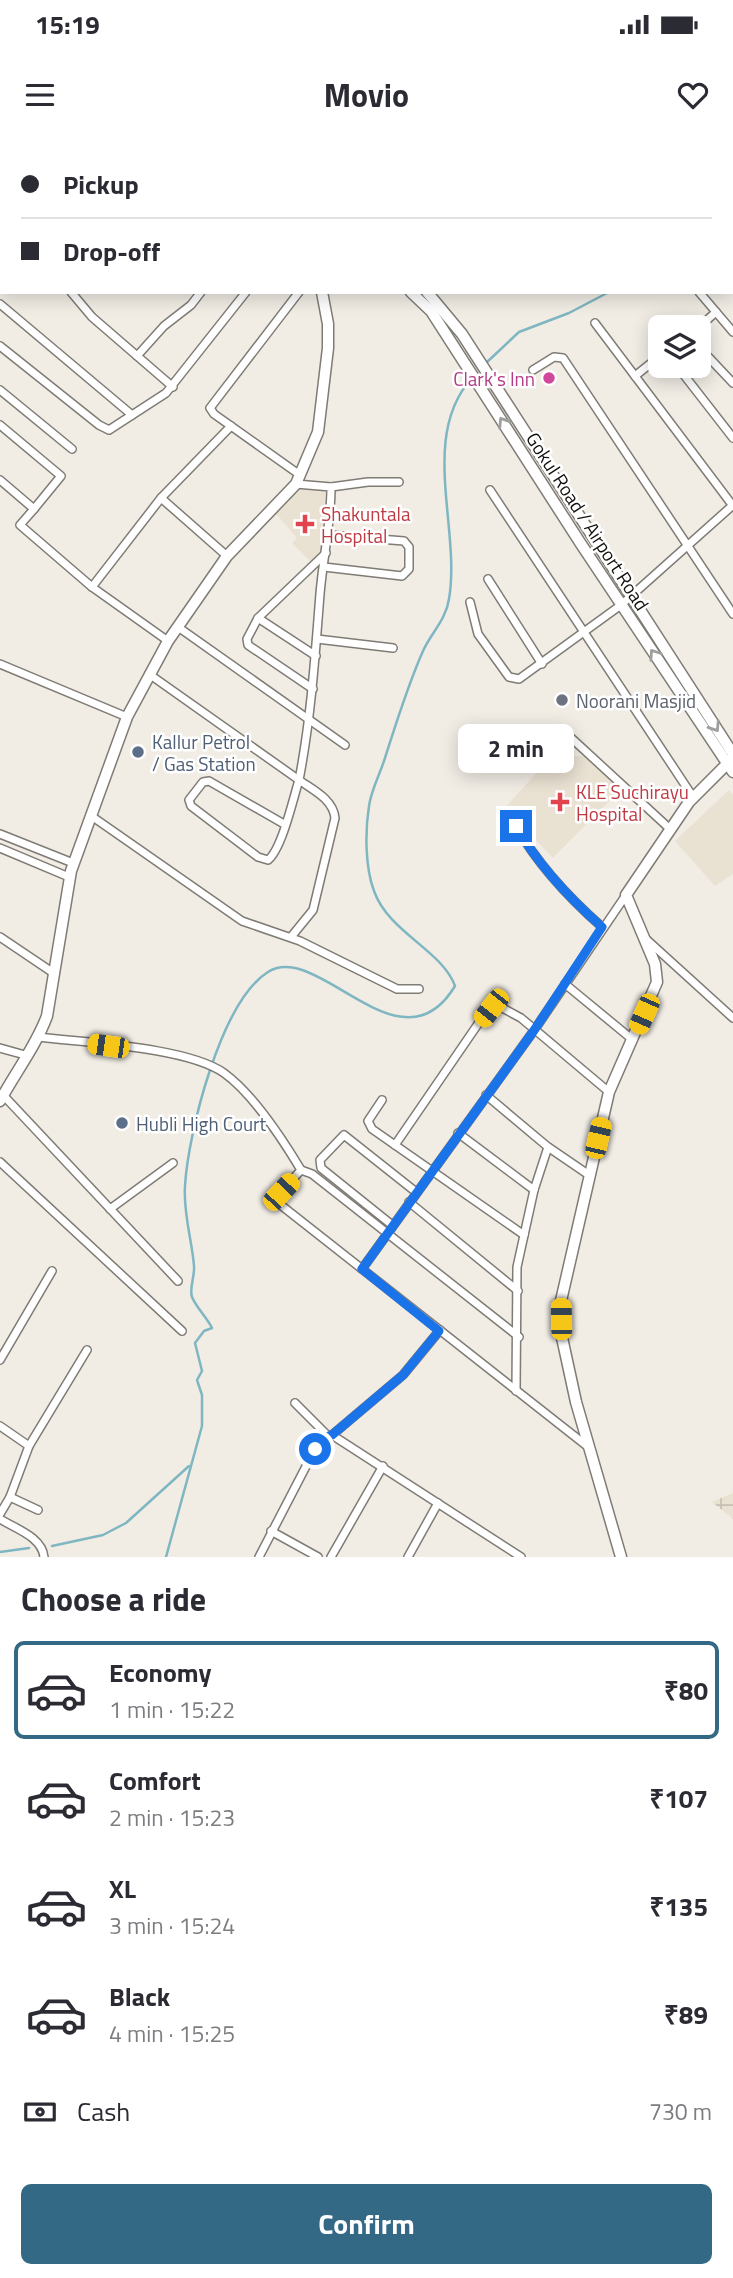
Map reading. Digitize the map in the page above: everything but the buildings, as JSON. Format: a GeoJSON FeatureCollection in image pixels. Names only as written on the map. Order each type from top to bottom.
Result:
{"type":"FeatureCollection","features":[{"type":"Feature","properties":{"kind":"main road"},"geometry":{"type":"LineString","coordinates":[[2,1098],[25,1055],[39,1037],[55,974],[69,877],[127,717],[168,641],[227,556],[298,479],[321,419],[328,336],[322,294]]}},
{"type":"Feature","properties":{"kind":"main road","name":"Gokul Road / Airport Road"},"geometry":{"type":"LineString","coordinates":[[414,294],[435,307],[462,334],[731,758],[733,772]]}},
{"type":"Feature","properties":{"kind":"main road","name":"Gokul Road / Airport Road"},"geometry":{"type":"LineString","coordinates":[[428,294],[451,341],[621,605],[731,758]]}},
{"type":"Feature","properties":{"kind":"main road"},"geometry":{"type":"LineString","coordinates":[[621,1557],[598,1469],[587,1446],[561,1333],[560,1305],[609,1092],[657,982],[655,964],[626,895],[669,828],[693,797],[731,758]]}},
{"type":"Feature","properties":{"kind":"street"},"geometry":{"type":"LineString","coordinates":[[73,294],[92,317],[173,387]]}},
{"type":"Feature","properties":{"kind":"street"},"geometry":{"type":"LineString","coordinates":[[137,356],[164,326],[191,305],[199,294]]}},
{"type":"Feature","properties":{"kind":"street"},"geometry":{"type":"LineString","coordinates":[[0,346],[104,429],[114,428],[173,387],[244,294]]}},
{"type":"Feature","properties":{"kind":"street"},"geometry":{"type":"LineString","coordinates":[[297,294],[211,404],[211,411],[298,479],[331,487],[368,482],[399,482]]}},
{"type":"Feature","properties":{"kind":"street"},"geometry":{"type":"LineString","coordinates":[[701,294],[733,332]]}},
{"type":"Feature","properties":{"kind":"street"},"geometry":{"type":"LineString","coordinates":[[0,304],[132,415]]}},
{"type":"Feature","properties":{"kind":"street"},"geometry":{"type":"LineString","coordinates":[[711,316],[716,312]]}},
{"type":"Feature","properties":{"kind":"street"},"geometry":{"type":"LineString","coordinates":[[470,602],[478,635],[509,677],[519,679],[621,605],[733,506],[595,323]]}},
{"type":"Feature","properties":{"kind":"street"},"geometry":{"type":"LineString","coordinates":[[533,370],[554,357],[563,358],[733,614]]}},
{"type":"Feature","properties":{"kind":"street"},"geometry":{"type":"LineString","coordinates":[[711,359],[733,383]]}},
{"type":"Feature","properties":{"kind":"street"},"geometry":{"type":"LineString","coordinates":[[635,376],[648,366]]}},
{"type":"Feature","properties":{"kind":"street"},"geometry":{"type":"LineString","coordinates":[[686,378],[733,438]]}},
{"type":"Feature","properties":{"kind":"street"},"geometry":{"type":"LineString","coordinates":[[0,390],[72,449]]}},
{"type":"Feature","properties":{"kind":"street"},"geometry":{"type":"LineString","coordinates":[[0,425],[61,476],[20,525],[92,587],[168,641]]}},
{"type":"Feature","properties":{"kind":"street"},"geometry":{"type":"LineString","coordinates":[[92,587],[161,498],[231,426]]}},
{"type":"Feature","properties":{"kind":"street"},"geometry":{"type":"LineString","coordinates":[[0,480],[33,509]]}},
{"type":"Feature","properties":{"kind":"street"},"geometry":{"type":"LineString","coordinates":[[284,824],[209,781],[203,782],[189,800],[194,810],[262,859],[272,857],[284,824],[299,780],[310,720],[329,535],[331,487]]}},
{"type":"Feature","properties":{"kind":"street"},"geometry":{"type":"LineString","coordinates":[[490,490],[693,797]]}},
{"type":"Feature","properties":{"kind":"street"},"geometry":{"type":"LineString","coordinates":[[161,498],[227,556]]}},
{"type":"Feature","properties":{"kind":"street"},"geometry":{"type":"LineString","coordinates":[[324,567],[402,576],[409,569],[409,547],[404,541],[329,535]]}},
{"type":"Feature","properties":{"kind":"street"},"geometry":{"type":"LineString","coordinates":[[313,689],[248,645],[247,639],[258,618],[327,552]]}},
{"type":"Feature","properties":{"kind":"street"},"geometry":{"type":"LineString","coordinates":[[488,579],[542,664]]}},
{"type":"Feature","properties":{"kind":"street"},"geometry":{"type":"LineString","coordinates":[[258,618],[276,633],[316,656]]}},
{"type":"Feature","properties":{"kind":"street"},"geometry":{"type":"LineString","coordinates":[[178,627],[345,745]]}},
{"type":"Feature","properties":{"kind":"street"},"geometry":{"type":"LineString","coordinates":[[317,639],[393,648]]}},
{"type":"Feature","properties":{"kind":"street"},"geometry":{"type":"LineString","coordinates":[[0,664],[127,717]]}},
{"type":"Feature","properties":{"kind":"street"},"geometry":{"type":"LineString","coordinates":[[149,674],[327,800],[334,810],[335,818],[313,910],[291,937]]}},
{"type":"Feature","properties":{"kind":"street"},"geometry":{"type":"LineString","coordinates":[[568,736],[669,828]]}},
{"type":"Feature","properties":{"kind":"street"},"geometry":{"type":"LineString","coordinates":[[90,815],[242,921],[291,937],[385,984],[408,991],[419,989]]}},
{"type":"Feature","properties":{"kind":"street"},"geometry":{"type":"LineString","coordinates":[[516,826],[531,853],[602,927]]}},
{"type":"Feature","properties":{"kind":"street"},"geometry":{"type":"LineString","coordinates":[[0,834],[73,863]]}},
{"type":"Feature","properties":{"kind":"street"},"geometry":{"type":"LineString","coordinates":[[0,848],[69,877]]}},
{"type":"Feature","properties":{"kind":"street"},"geometry":{"type":"LineString","coordinates":[[362,1269],[535,1029],[626,895]]}},
{"type":"Feature","properties":{"kind":"street"},"geometry":{"type":"LineString","coordinates":[[0,937],[55,974]]}},
{"type":"Feature","properties":{"kind":"street"},"geometry":{"type":"LineString","coordinates":[[643,937],[733,1018]]}},
{"type":"Feature","properties":{"kind":"street"},"geometry":{"type":"LineString","coordinates":[[565,984],[633,1040]]}},
{"type":"Feature","properties":{"kind":"street"},"geometry":{"type":"LineString","coordinates":[[395,1145],[491,1008],[497,1005],[535,1029],[609,1092]]}},
{"type":"Feature","properties":{"kind":"street"},"geometry":{"type":"LineString","coordinates":[[39,1037],[189,1059],[219,1070],[232,1080],[274,1126],[301,1170],[312,1174],[390,1229]]}},
{"type":"Feature","properties":{"kind":"street"},"geometry":{"type":"LineString","coordinates":[[0,1048],[25,1055]]}},
{"type":"Feature","properties":{"kind":"street"},"geometry":{"type":"LineString","coordinates":[[486,1095],[548,1147],[589,1175]]}},
{"type":"Feature","properties":{"kind":"street"},"geometry":{"type":"LineString","coordinates":[[2,1098],[178,1281]]}},
{"type":"Feature","properties":{"kind":"street"},"geometry":{"type":"LineString","coordinates":[[382,1100],[370,1116],[368,1126],[524,1235]]}},
{"type":"Feature","properties":{"kind":"street"},"geometry":{"type":"LineString","coordinates":[[458,1133],[534,1190]]}},
{"type":"Feature","properties":{"kind":"street"},"geometry":{"type":"LineString","coordinates":[[416,1192],[345,1135],[320,1160],[321,1168],[519,1337]]}},
{"type":"Feature","properties":{"kind":"street"},"geometry":{"type":"LineString","coordinates":[[516,1391],[519,1337],[517,1267],[534,1190],[548,1147]]}},
{"type":"Feature","properties":{"kind":"street"},"geometry":{"type":"LineString","coordinates":[[0,1162],[183,1331]]}},
{"type":"Feature","properties":{"kind":"street"},"geometry":{"type":"LineString","coordinates":[[110,1209],[173,1163]]}},
{"type":"Feature","properties":{"kind":"street"},"geometry":{"type":"LineString","coordinates":[[301,1170],[278,1195],[279,1202],[587,1446]]}},
{"type":"Feature","properties":{"kind":"street"},"geometry":{"type":"LineString","coordinates":[[409,1202],[518,1291]]}},
{"type":"Feature","properties":{"kind":"street"},"geometry":{"type":"LineString","coordinates":[[0,1360],[52,1271]]}},
{"type":"Feature","properties":{"kind":"street"},"geometry":{"type":"LineString","coordinates":[[259,1557],[315,1449],[403,1375],[439,1331]]}},
{"type":"Feature","properties":{"kind":"street"},"geometry":{"type":"LineString","coordinates":[[45,1557],[37,1541],[0,1517],[29,1446],[88,1350]]}},
{"type":"Feature","properties":{"kind":"street"},"geometry":{"type":"LineString","coordinates":[[295,1403],[330,1435],[383,1466],[521,1557]]}},
{"type":"Feature","properties":{"kind":"street"},"geometry":{"type":"LineString","coordinates":[[0,1426],[29,1446]]}},
{"type":"Feature","properties":{"kind":"street"},"geometry":{"type":"LineString","coordinates":[[331,1557],[383,1466]]}},
{"type":"Feature","properties":{"kind":"street"},"geometry":{"type":"LineString","coordinates":[[10,1497],[38,1510]]}},
{"type":"Feature","properties":{"kind":"street"},"geometry":{"type":"LineString","coordinates":[[408,1557],[438,1503]]}},
{"type":"Feature","properties":{"kind":"street"},"geometry":{"type":"LineString","coordinates":[[271,1531],[318,1557]]}},
{"type":"Feature","properties":{"kind":"shaded area","name":"Shakuntala Hospital"},"geometry":{"type":"Polygon","coordinates":[[[298,489],[325,492],[323,549],[310,561],[292,543],[297,538],[273,510],[298,489]]]}},
{"type":"Feature","properties":{"kind":"shaded area","name":"KLE Suchirayu Hospital"},"geometry":{"type":"Polygon","coordinates":[[[557,750],[571,756],[584,756],[613,779],[617,793],[553,858],[511,814],[503,810],[557,750]]]}},
{"type":"Feature","properties":{"kind":"shaded area"},"geometry":{"type":"Polygon","coordinates":[[[729,790],[733,795],[733,874],[715,886],[675,841],[729,790]]]}},
{"type":"Feature","properties":{"kind":"shaded area"},"geometry":{"type":"Polygon","coordinates":[[[733,1493],[733,1519],[712,1502],[733,1493]]]}},
{"type":"Feature","properties":{"kind":"waterway"},"geometry":{"type":"LineString","coordinates":[[486,363],[519,332],[569,313],[605,294]]}},
{"type":"Feature","properties":{"kind":"waterway"},"geometry":{"type":"LineString","coordinates":[[166,1557],[202,1426],[202,1395],[197,1380],[202,1371],[195,1343],[204,1331],[212,1328],[191,1293],[194,1266],[186,1216],[185,1186],[200,1103],[222,1038],[236,1010],[251,987],[268,972],[288,967],[311,973],[385,1013],[410,1017],[434,1010],[455,986],[439,962],[381,906],[371,881],[366,838],[371,795],[423,651],[442,620],[449,599],[451,572],[445,455],[448,427],[456,401],[472,378]]}},
{"type":"Feature","properties":{"kind":"waterway"},"geometry":{"type":"LineString","coordinates":[[52,1546],[103,1535],[126,1523],[189,1466]]}},
{"type":"Feature","properties":{"kind":"waterway"},"geometry":{"type":"LineString","coordinates":[[0,1552],[29,1548]]}},
{"type":"Feature","properties":{"kind":"place","name":"Clark's Inn"},"geometry":{"type":"Point","coordinates":[549,378]}},
{"type":"Feature","properties":{"kind":"place","name":"Shakuntala Hospital"},"geometry":{"type":"Point","coordinates":[305,524]}},
{"type":"Feature","properties":{"kind":"place","name":"Noorani Masjid"},"geometry":{"type":"Point","coordinates":[562,700]}},
{"type":"Feature","properties":{"kind":"place","name":"Kallur Petrol / Gas Station"},"geometry":{"type":"Point","coordinates":[138,752]}},
{"type":"Feature","properties":{"kind":"place","name":"KLE Suchirayu Hospital"},"geometry":{"type":"Point","coordinates":[560,802]}},
{"type":"Feature","properties":{"kind":"place","name":"Hubli High Court"},"geometry":{"type":"Point","coordinates":[122,1123]}},
{"type":"Feature","properties":{"kind":"route"},"geometry":{"type":"LineString","coordinates":[[315,1449],[322,1438],[332,1435],[403,1375],[439,1331],[362,1269],[535,1029],[602,927],[581,909],[531,853],[516,826]]}}]}
